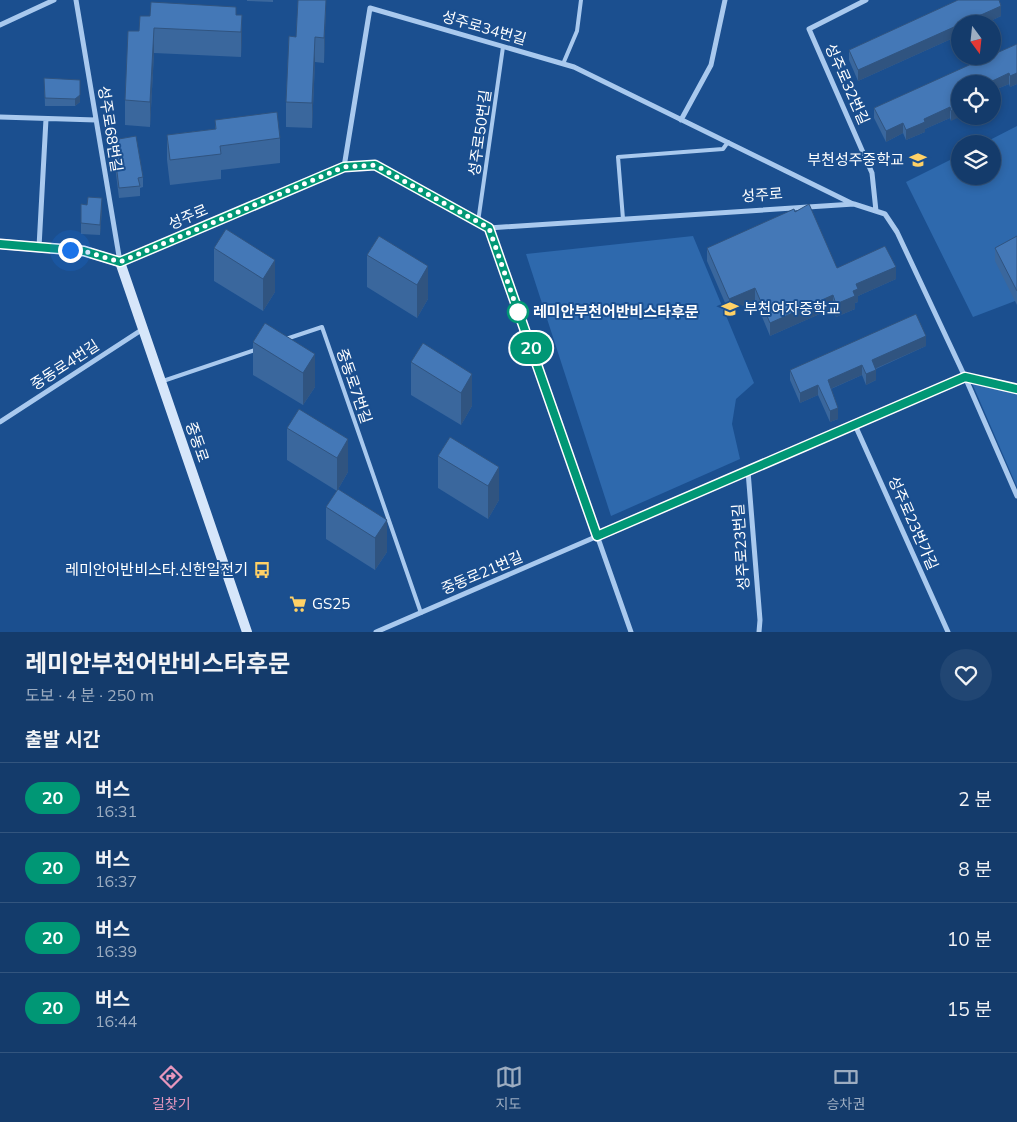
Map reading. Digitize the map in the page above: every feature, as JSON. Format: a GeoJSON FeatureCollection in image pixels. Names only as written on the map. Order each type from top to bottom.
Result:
{"type":"FeatureCollection","features":[{"type":"Feature","properties":{"kind":"street"},"geometry":{"type":"LineString","coordinates":[[0,25],[54,0]]}},
{"type":"Feature","properties":{"kind":"street","name":"성주로68번길"},"geometry":{"type":"LineString","coordinates":[[76,0],[120,262]]}},
{"type":"Feature","properties":{"kind":"street"},"geometry":{"type":"LineString","coordinates":[[681,120],[710,66],[725,0]]}},
{"type":"Feature","properties":{"kind":"street","name":"성주로32번길"},"geometry":{"type":"LineString","coordinates":[[866,0],[809,29],[872,173],[876,211]]}},
{"type":"Feature","properties":{"kind":"street","name":"성주로34번길"},"geometry":{"type":"LineString","coordinates":[[344,167],[370,8],[574,67],[854,204]]}},
{"type":"Feature","properties":{"kind":"street"},"geometry":{"type":"LineString","coordinates":[[0,117],[96,120]]}},
{"type":"Feature","properties":{"kind":"street"},"geometry":{"type":"LineString","coordinates":[[39,247],[46,119]]}},
{"type":"Feature","properties":{"kind":"street","name":"성주로"},"geometry":{"type":"LineString","coordinates":[[120,262],[344,167],[375,165],[489,228],[854,204],[885,214],[897,232],[965,377],[1017,496]]}},
{"type":"Feature","properties":{"kind":"street"},"geometry":{"type":"LineString","coordinates":[[489,228],[631,632]]}},
{"type":"Feature","properties":{"kind":"street"},"geometry":{"type":"LineString","coordinates":[[0,244],[84,251],[120,262]]}},
{"type":"Feature","properties":{"kind":"street","name":"중동로"},"geometry":{"type":"LineString","coordinates":[[120,262],[247,632]]}},
{"type":"Feature","properties":{"kind":"street","name":"중동로4번길"},"geometry":{"type":"LineString","coordinates":[[0,422],[143,329]]}},
{"type":"Feature","properties":{"kind":"street"},"geometry":{"type":"LineString","coordinates":[[597,536],[965,377],[1017,389]]}},
{"type":"Feature","properties":{"kind":"street","name":"성주로23번가길"},"geometry":{"type":"LineString","coordinates":[[855,425],[948,632]]}},
{"type":"Feature","properties":{"kind":"street","name":"성주로23번길"},"geometry":{"type":"LineString","coordinates":[[748,471],[760,620],[759,632]]}},
{"type":"Feature","properties":{"kind":"street","name":"중동로21번길"},"geometry":{"type":"LineString","coordinates":[[376,632],[597,536]]}},
{"type":"Feature","properties":{"kind":"lane"},"geometry":{"type":"LineString","coordinates":[[563,64],[577,31],[581,0]]}},
{"type":"Feature","properties":{"kind":"lane","name":"성주로50번길"},"geometry":{"type":"LineString","coordinates":[[478,222],[503,47]]}},
{"type":"Feature","properties":{"kind":"lane"},"geometry":{"type":"LineString","coordinates":[[623,219],[618,157],[723,149],[728,142]]}},
{"type":"Feature","properties":{"kind":"lane","name":"중동로7번길"},"geometry":{"type":"LineString","coordinates":[[277,342],[322,327],[420,613]]}},
{"type":"Feature","properties":{"kind":"lane"},"geometry":{"type":"LineString","coordinates":[[161,382],[259,348]]}},
{"type":"Feature","properties":{"kind":"shaded area"},"geometry":{"type":"Polygon","coordinates":[[[1017,126],[1015,301],[973,317],[906,182],[951,160],[951,185],[1001,185],[1000,135],[1017,126]]]}},
{"type":"Feature","properties":{"kind":"shaded area"},"geometry":{"type":"Polygon","coordinates":[[[693,236],[754,383],[736,399],[732,424],[740,459],[611,516],[526,254],[693,236]]]}},
{"type":"Feature","properties":{"kind":"shaded area"},"geometry":{"type":"Polygon","coordinates":[[[972,383],[1017,393],[1017,487],[972,383]]]}},
{"type":"Feature","properties":{"kind":"building"},"geometry":{"type":"Polygon","coordinates":[[[298,0],[326,0],[324,38],[315,37],[312,103],[286,102],[289,36],[296,37],[298,0]]]}},
{"type":"Feature","properties":{"kind":"building"},"geometry":{"type":"Polygon","coordinates":[[[958,0],[999,0],[1001,6],[981,15],[951,15],[951,28],[858,70],[849,50],[958,0]]]}},
{"type":"Feature","properties":{"kind":"building"},"geometry":{"type":"Polygon","coordinates":[[[151,2],[236,7],[236,15],[242,15],[241,32],[154,28],[150,102],[125,100],[128,31],[139,31],[140,16],[150,16],[151,2]]]}},
{"type":"Feature","properties":{"kind":"building"},"geometry":{"type":"Polygon","coordinates":[[[1017,44],[1017,73],[1010,76],[1009,73],[1001,77],[1001,75],[951,75],[951,111],[950,107],[924,119],[925,122],[906,130],[903,123],[886,131],[874,108],[969,65],[1001,65],[1001,51],[1017,44]]]}},
{"type":"Feature","properties":{"kind":"building"},"geometry":{"type":"Polygon","coordinates":[[[44,78],[80,80],[80,95],[75,99],[45,98],[44,78]]]}},
{"type":"Feature","properties":{"kind":"building"},"geometry":{"type":"Polygon","coordinates":[[[277,112],[280,138],[220,146],[221,154],[170,160],[167,135],[216,129],[215,120],[277,112]]]}},
{"type":"Feature","properties":{"kind":"building"},"geometry":{"type":"Polygon","coordinates":[[[136,136],[143,177],[138,178],[140,186],[119,188],[113,140],[136,136]]]}},
{"type":"Feature","properties":{"kind":"building"},"geometry":{"type":"Polygon","coordinates":[[[88,197],[102,198],[100,225],[81,223],[81,204],[87,205],[88,197]]]}},
{"type":"Feature","properties":{"kind":"building"},"geometry":{"type":"Polygon","coordinates":[[[809,204],[837,268],[885,246],[896,267],[856,284],[858,289],[853,291],[855,296],[836,304],[833,295],[770,323],[755,288],[729,299],[707,248],[794,209],[795,212],[809,204]]]}},
{"type":"Feature","properties":{"kind":"building"},"geometry":{"type":"Polygon","coordinates":[[[226,229],[275,260],[263,279],[214,248],[226,229]]]}},
{"type":"Feature","properties":{"kind":"building"},"geometry":{"type":"Polygon","coordinates":[[[379,236],[428,266],[417,285],[367,255],[379,236]]]}},
{"type":"Feature","properties":{"kind":"building"},"geometry":{"type":"Polygon","coordinates":[[[1017,236],[1017,291],[995,248],[1017,236]]]}},
{"type":"Feature","properties":{"kind":"building"},"geometry":{"type":"Polygon","coordinates":[[[916,314],[926,336],[872,360],[876,370],[866,374],[862,365],[828,380],[838,408],[830,411],[818,385],[800,393],[790,370],[916,314]]]}},
{"type":"Feature","properties":{"kind":"building"},"geometry":{"type":"Polygon","coordinates":[[[265,323],[315,354],[303,373],[253,342],[265,323]]]}},
{"type":"Feature","properties":{"kind":"building"},"geometry":{"type":"Polygon","coordinates":[[[423,343],[472,374],[461,393],[411,362],[423,343]]]}},
{"type":"Feature","properties":{"kind":"building"},"geometry":{"type":"Polygon","coordinates":[[[299,409],[348,439],[337,458],[287,428],[299,409]]]}},
{"type":"Feature","properties":{"kind":"building"},"geometry":{"type":"Polygon","coordinates":[[[450,437],[499,467],[488,486],[438,456],[450,437]]]}},
{"type":"Feature","properties":{"kind":"building"},"geometry":{"type":"Polygon","coordinates":[[[338,489],[387,520],[375,538],[326,507],[338,489]]]}},
{"type":"Feature","properties":{"kind":"bus line","name":"20"},"geometry":{"type":"LineString","coordinates":[[0,244],[84,251],[120,262],[344,167],[375,165],[489,228],[597,536],[965,377],[1017,389]]}},
{"type":"Feature","properties":{"kind":"place","name":"부천성주중학교"},"geometry":{"type":"Point","coordinates":[918,160]}},
{"type":"Feature","properties":{"kind":"place","name":"부천여자중학교"},"geometry":{"type":"Point","coordinates":[730,309]}},
{"type":"Feature","properties":{"kind":"place","name":"레미안부천어반비스타후문"},"geometry":{"type":"Point","coordinates":[518,312]}},
{"type":"Feature","properties":{"kind":"place","name":"레미안어반비스타.신한일전기"},"geometry":{"type":"Point","coordinates":[262,570]}},
{"type":"Feature","properties":{"kind":"place","name":"GS25"},"geometry":{"type":"Point","coordinates":[298,604]}},
{"type":"Feature","properties":{"kind":"route"},"geometry":{"type":"LineString","coordinates":[[70,250],[84,251],[120,262],[344,167],[375,165],[489,228],[518,312]]}}]}
